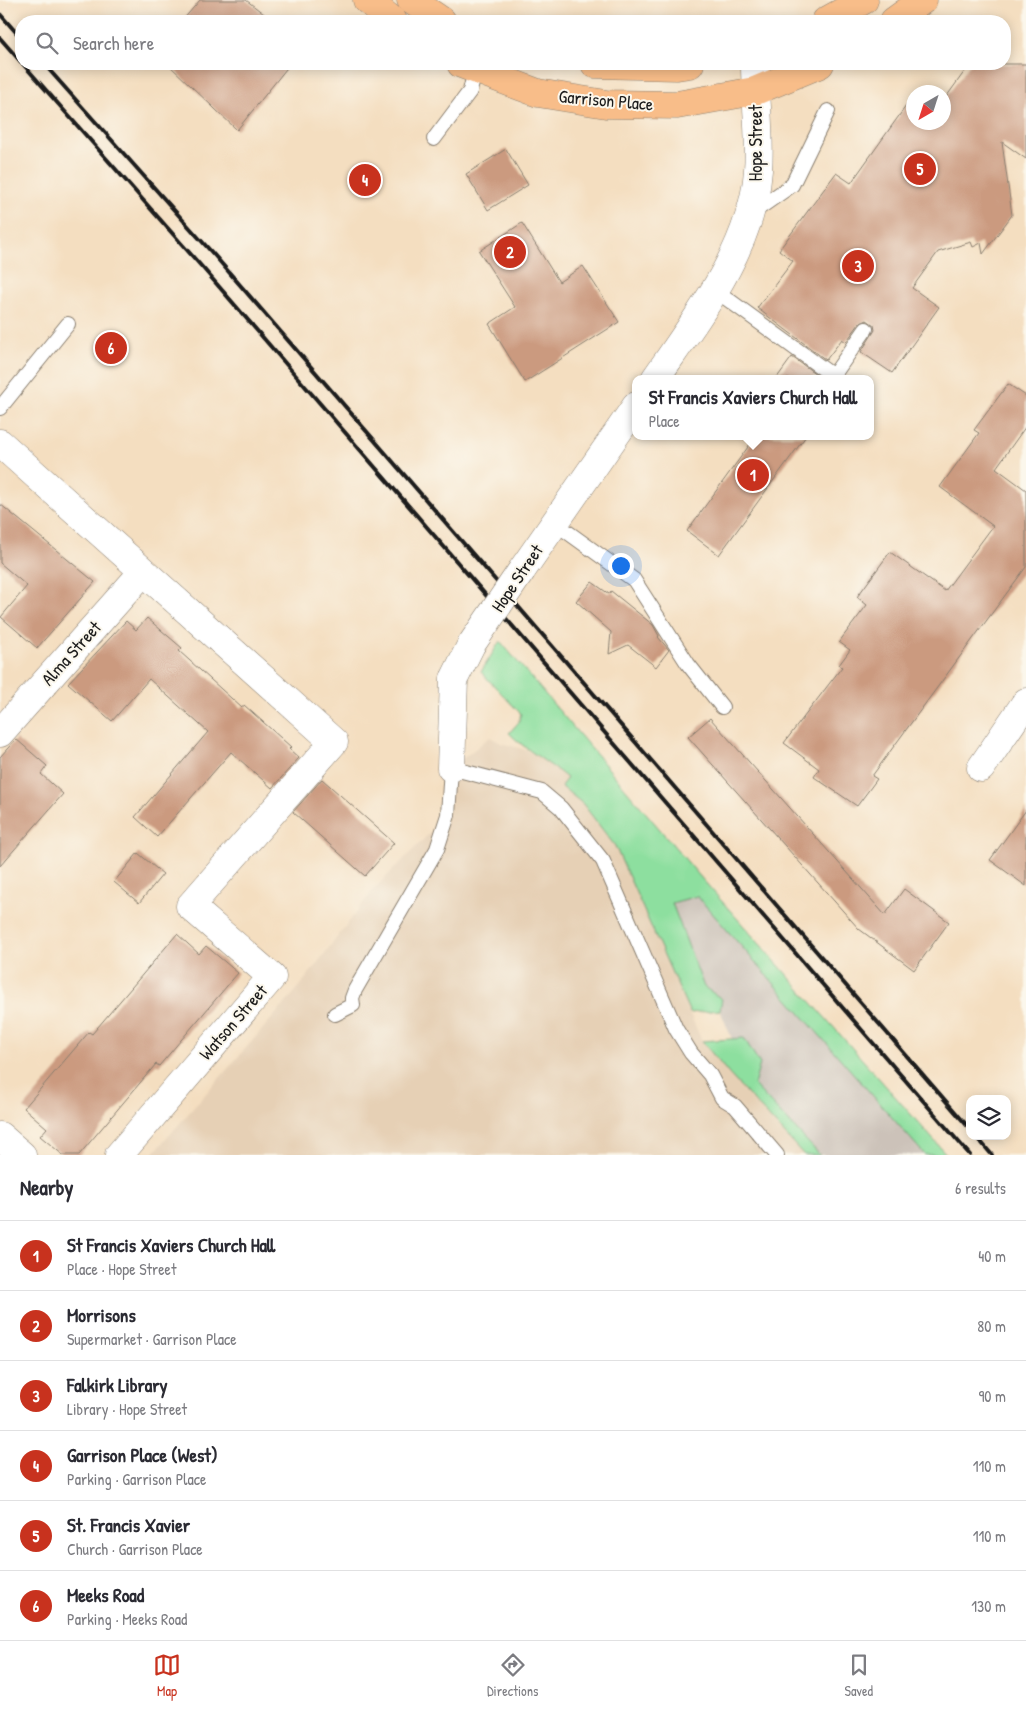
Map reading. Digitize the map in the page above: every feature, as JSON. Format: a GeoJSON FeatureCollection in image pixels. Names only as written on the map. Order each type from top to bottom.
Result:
{"type":"FeatureCollection","features":[{"type":"Feature","properties":{"kind":"main road"},"geometry":{"type":"LineString","coordinates":[[366,0],[385,15]]}},
{"type":"Feature","properties":{"kind":"main road"},"geometry":{"type":"LineString","coordinates":[[411,0],[433,15]]}},
{"type":"Feature","properties":{"kind":"main road"},"geometry":{"type":"LineString","coordinates":[[837,15],[864,0]]}},
{"type":"Feature","properties":{"kind":"main road"},"geometry":{"type":"LineString","coordinates":[[902,15],[923,0]]}},
{"type":"Feature","properties":{"kind":"main road","name":"Garrison Place"},"geometry":{"type":"LineString","coordinates":[[476,70],[538,93],[606,104],[677,105],[755,91],[806,70]]}},
{"type":"Feature","properties":{"kind":"street"},"geometry":{"type":"LineString","coordinates":[[755,70],[755,91]]}},
{"type":"Feature","properties":{"kind":"street","name":"Hope Street"},"geometry":{"type":"LineString","coordinates":[[658,375],[715,290],[751,214],[758,170],[755,91]]}},
{"type":"Feature","properties":{"kind":"street","name":"Hope Street"},"geometry":{"type":"LineString","coordinates":[[451,768],[454,679],[471,645],[632,412]]}},
{"type":"Feature","properties":{"kind":"street"},"geometry":{"type":"LineString","coordinates":[[0,443],[143,572]]}},
{"type":"Feature","properties":{"kind":"street","name":"Alma Street"},"geometry":{"type":"LineString","coordinates":[[0,733],[143,572]]}},
{"type":"Feature","properties":{"kind":"street","name":"Watson Street"},"geometry":{"type":"LineString","coordinates":[[119,1155],[272,977],[190,906],[334,742],[143,572]]}},
{"type":"Feature","properties":{"kind":"street"},"geometry":{"type":"LineString","coordinates":[[981,768],[1026,702]]}},
{"type":"Feature","properties":{"kind":"street"},"geometry":{"type":"LineString","coordinates":[[0,1136],[22,1155]]}},
{"type":"Feature","properties":{"kind":"lane"},"geometry":{"type":"LineString","coordinates":[[434,139],[470,91],[468,70]]}},
{"type":"Feature","properties":{"kind":"lane"},"geometry":{"type":"LineString","coordinates":[[751,214],[792,185],[828,111]]}},
{"type":"Feature","properties":{"kind":"lane"},"geometry":{"type":"LineString","coordinates":[[715,290],[833,375]]}},
{"type":"Feature","properties":{"kind":"lane"},"geometry":{"type":"LineString","coordinates":[[0,408],[68,324]]}},
{"type":"Feature","properties":{"kind":"lane"},"geometry":{"type":"LineString","coordinates":[[835,375],[866,330]]}},
{"type":"Feature","properties":{"kind":"lane"},"geometry":{"type":"LineString","coordinates":[[555,523],[634,580],[688,664],[722,707]]}},
{"type":"Feature","properties":{"kind":"lane"},"geometry":{"type":"LineString","coordinates":[[335,1014],[355,1009],[352,998],[354,990],[436,849],[448,815],[451,768],[542,792],[561,808],[603,861],[676,1029],[686,1045],[710,1075],[722,1098],[735,1106],[777,1155]]}},
{"type":"Feature","properties":{"kind":"shaded area"},"geometry":{"type":"Polygon","coordinates":[[[490,737],[501,743],[526,750],[547,761],[567,778],[561,786],[583,804],[615,846],[702,1041],[729,1074],[804,1155],[152,1155],[296,991],[374,889],[448,815],[451,768],[490,737]]]}},
{"type":"Feature","properties":{"kind":"shaded area"},"geometry":{"type":"Polygon","coordinates":[[[698,896],[925,1155],[820,1155],[753,1085],[744,1038],[732,1039],[720,1010],[722,999],[704,987],[672,902],[698,896]]]}},
{"type":"Feature","properties":{"kind":"green space"},"geometry":{"type":"Polygon","coordinates":[[[500,641],[703,880],[947,1155],[925,1155],[697,896],[672,903],[704,987],[722,999],[720,1010],[690,1013],[615,846],[583,804],[561,786],[567,778],[509,733],[518,723],[521,714],[481,672],[500,641]]]}},
{"type":"Feature","properties":{"kind":"green space"},"geometry":{"type":"Polygon","coordinates":[[[744,1038],[760,1064],[754,1085],[820,1155],[804,1155],[729,1074],[702,1041],[744,1038]]]}},
{"type":"Feature","properties":{"kind":"building"},"geometry":{"type":"Polygon","coordinates":[[[200,0],[246,0],[265,15],[187,15],[200,0]]]}},
{"type":"Feature","properties":{"kind":"building"},"geometry":{"type":"Polygon","coordinates":[[[1011,64],[1026,64],[1026,159],[1002,142],[1012,215],[983,254],[981,243],[973,247],[971,242],[938,252],[912,288],[939,307],[892,373],[861,352],[875,330],[874,325],[867,320],[859,324],[846,342],[842,339],[826,360],[757,308],[793,261],[779,250],[836,173],[851,183],[906,106],[906,130],[951,130],[951,90],[966,70],[1011,70],[1011,64]]]}},
{"type":"Feature","properties":{"kind":"building"},"geometry":{"type":"Polygon","coordinates":[[[174,70],[285,70],[237,130],[174,70]]]}},
{"type":"Feature","properties":{"kind":"building"},"geometry":{"type":"Polygon","coordinates":[[[506,149],[528,185],[488,210],[466,174],[506,149]]]}},
{"type":"Feature","properties":{"kind":"building"},"geometry":{"type":"Polygon","coordinates":[[[522,223],[559,282],[583,266],[619,322],[525,382],[489,324],[515,307],[479,251],[522,223]]]}},
{"type":"Feature","properties":{"kind":"building"},"geometry":{"type":"Polygon","coordinates":[[[792,357],[816,374],[815,375],[779,375],[792,357]]]}},
{"type":"Feature","properties":{"kind":"building"},"geometry":{"type":"Polygon","coordinates":[[[1008,384],[1026,396],[1026,426],[996,468],[1026,490],[1026,567],[872,776],[877,779],[857,806],[814,777],[819,769],[784,743],[842,667],[839,665],[850,650],[839,642],[867,605],[857,597],[890,552],[945,591],[993,526],[940,487],[979,433],[974,430],[1008,384]]]}},
{"type":"Feature","properties":{"kind":"building"},"geometry":{"type":"Polygon","coordinates":[[[753,440],[803,440],[719,555],[687,531],[753,440]]]}},
{"type":"Feature","properties":{"kind":"building"},"geometry":{"type":"Polygon","coordinates":[[[0,504],[95,582],[37,648],[1,617],[27,586],[0,563],[0,504]]]}},
{"type":"Feature","properties":{"kind":"building"},"geometry":{"type":"Polygon","coordinates":[[[592,582],[609,594],[611,591],[653,625],[658,637],[669,650],[656,667],[628,645],[609,654],[611,632],[576,601],[592,582]]]}},
{"type":"Feature","properties":{"kind":"building"},"geometry":{"type":"Polygon","coordinates":[[[147,618],[182,648],[179,651],[242,708],[244,705],[291,747],[289,749],[299,758],[272,788],[231,752],[157,837],[135,817],[208,732],[149,679],[112,721],[68,683],[126,621],[136,630],[147,618]]]}},
{"type":"Feature","properties":{"kind":"building"},"geometry":{"type":"Polygon","coordinates":[[[710,718],[885,915],[904,889],[949,922],[914,970],[859,929],[688,737],[710,718]]]}},
{"type":"Feature","properties":{"kind":"building"},"geometry":{"type":"Polygon","coordinates":[[[16,739],[47,766],[41,774],[63,794],[0,866],[0,757],[16,739]]]}},
{"type":"Feature","properties":{"kind":"building"},"geometry":{"type":"Polygon","coordinates":[[[322,779],[394,843],[365,876],[293,812],[322,779]]]}},
{"type":"Feature","properties":{"kind":"building"},"geometry":{"type":"Polygon","coordinates":[[[1026,810],[1026,886],[990,860],[1026,810]]]}},
{"type":"Feature","properties":{"kind":"building"},"geometry":{"type":"Polygon","coordinates":[[[138,853],[163,874],[139,903],[114,882],[138,853]]]}},
{"type":"Feature","properties":{"kind":"building"},"geometry":{"type":"Polygon","coordinates":[[[177,934],[199,954],[206,946],[238,973],[159,1066],[156,1064],[79,1155],[63,1155],[40,1136],[47,1128],[24,1108],[89,1032],[92,1034],[177,934]]]}},
{"type":"Feature","properties":{"kind":"railway"},"geometry":{"type":"LineString","coordinates":[[0,14],[15,31]]}},
{"type":"Feature","properties":{"kind":"railway"},"geometry":{"type":"LineString","coordinates":[[0,38],[15,55]]}},
{"type":"Feature","properties":{"kind":"railway"},"geometry":{"type":"LineString","coordinates":[[28,70],[202,267],[970,1155]]}},
{"type":"Feature","properties":{"kind":"railway"},"geometry":{"type":"LineString","coordinates":[[49,70],[215,256],[966,1124]]}},
{"type":"Feature","properties":{"kind":"railway"},"geometry":{"type":"LineString","coordinates":[[979,1140],[992,1155]]}},
{"type":"Feature","properties":{"kind":"place","name":"St. Francis Xavier"},"geometry":{"type":"Point","coordinates":[920,169]}},
{"type":"Feature","properties":{"kind":"place","name":"Garrison Place (West)"},"geometry":{"type":"Point","coordinates":[365,180]}},
{"type":"Feature","properties":{"kind":"place","name":"Morrisons"},"geometry":{"type":"Point","coordinates":[510,252]}},
{"type":"Feature","properties":{"kind":"place","name":"Falkirk Library"},"geometry":{"type":"Point","coordinates":[858,266]}},
{"type":"Feature","properties":{"kind":"place","name":"Meeks Road"},"geometry":{"type":"Point","coordinates":[111,348]}},
{"type":"Feature","properties":{"kind":"place","name":"St Francis Xaviers Church Hall"},"geometry":{"type":"Point","coordinates":[753,475]}}]}
